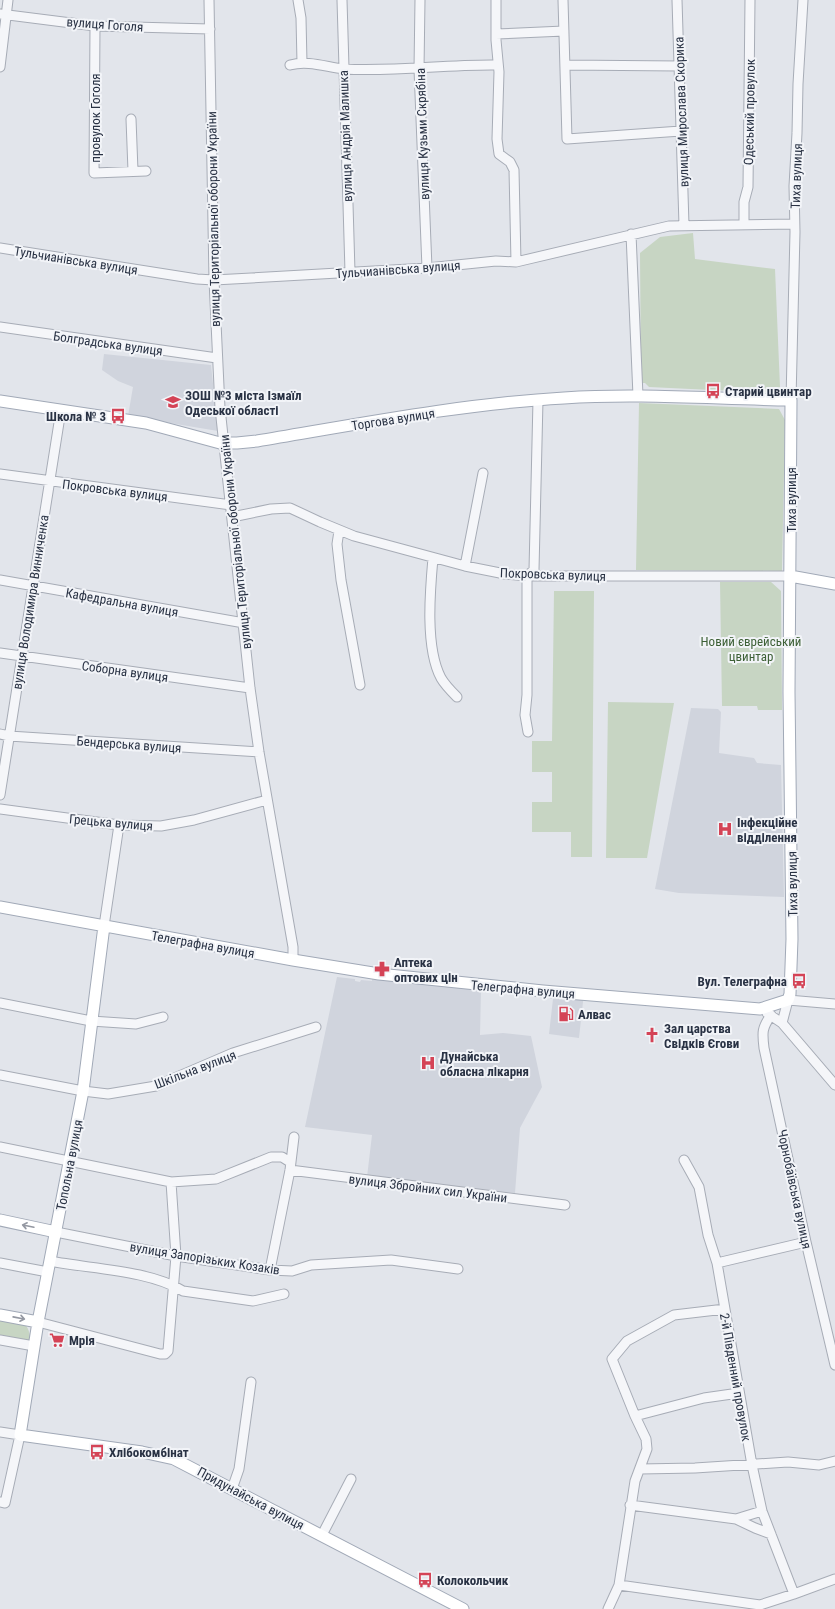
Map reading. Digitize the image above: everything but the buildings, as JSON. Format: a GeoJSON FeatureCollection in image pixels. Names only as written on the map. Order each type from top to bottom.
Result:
{"type":"FeatureCollection","features":[{"type":"Feature","properties":{"kind":"main road","name":"Торгова вулиця"},"geometry":{"type":"LineString","coordinates":[[0,401],[146,423],[224,443],[244,443],[432,412],[538,400],[638,396],[715,400],[791,400]]}},
{"type":"Feature","properties":{"kind":"main road","name":"Тиха вулиця"},"geometry":{"type":"LineString","coordinates":[[788,1000],[791,989],[792,938],[789,692],[791,400]]}},
{"type":"Feature","properties":{"kind":"main road"},"geometry":{"type":"LineString","coordinates":[[790,576],[835,584]]}},
{"type":"Feature","properties":{"kind":"main road","name":"Телеграфна вулиця"},"geometry":{"type":"LineString","coordinates":[[0,907],[347,970],[420,979],[760,1009],[788,1000]]}},
{"type":"Feature","properties":{"kind":"main road","name":"Топольна вулиця"},"geometry":{"type":"LineString","coordinates":[[20,1435],[38,1322],[83,1091],[104,926]]}},
{"type":"Feature","properties":{"kind":"main road","name":"вулиця Запорізьких Козаків"},"geometry":{"type":"LineString","coordinates":[[0,1220],[56,1232]]}},
{"type":"Feature","properties":{"kind":"main road"},"geometry":{"type":"LineString","coordinates":[[0,1314],[38,1322]]}},
{"type":"Feature","properties":{"kind":"main road","name":"Придунайська вулиця"},"geometry":{"type":"LineString","coordinates":[[20,1435],[152,1453],[174,1459],[463,1609]]}},
{"type":"Feature","properties":{"kind":"street"},"geometry":{"type":"LineString","coordinates":[[0,67],[3,14],[8,0]]}},
{"type":"Feature","properties":{"kind":"street","name":"вулиця Територіальної оборони України"},"geometry":{"type":"LineString","coordinates":[[209,0],[214,280],[220,408],[250,688],[259,752],[293,947],[293,960]]}},
{"type":"Feature","properties":{"kind":"street"},"geometry":{"type":"LineString","coordinates":[[298,0],[301,18],[302,62]]}},
{"type":"Feature","properties":{"kind":"street","name":"вулиця Андрія Малишка"},"geometry":{"type":"LineString","coordinates":[[342,0],[350,272]]}},
{"type":"Feature","properties":{"kind":"street","name":"вулиця Кузьми Скрябіна"},"geometry":{"type":"LineString","coordinates":[[420,0],[419,69],[427,268]]}},
{"type":"Feature","properties":{"kind":"street"},"geometry":{"type":"LineString","coordinates":[[496,0],[499,87],[497,139],[499,154],[512,164],[514,170],[516,262]]}},
{"type":"Feature","properties":{"kind":"street"},"geometry":{"type":"LineString","coordinates":[[563,0],[567,139],[681,131]]}},
{"type":"Feature","properties":{"kind":"street","name":"вулиця Мирослава Скорика"},"geometry":{"type":"LineString","coordinates":[[677,0],[684,225]]}},
{"type":"Feature","properties":{"kind":"street","name":"Одеський провулок"},"geometry":{"type":"LineString","coordinates":[[744,224],[744,202],[748,187],[750,0]]}},
{"type":"Feature","properties":{"kind":"street","name":"Тиха вулиця"},"geometry":{"type":"LineString","coordinates":[[791,400],[794,186],[803,0]]}},
{"type":"Feature","properties":{"kind":"street","name":"вулиця Гоголя"},"geometry":{"type":"LineString","coordinates":[[3,14],[95,26],[210,29]]}},
{"type":"Feature","properties":{"kind":"street","name":"провулок Гоголя"},"geometry":{"type":"LineString","coordinates":[[95,26],[94,173],[146,171]]}},
{"type":"Feature","properties":{"kind":"street"},"geometry":{"type":"LineString","coordinates":[[496,34],[564,31]]}},
{"type":"Feature","properties":{"kind":"street"},"geometry":{"type":"LineString","coordinates":[[290,65],[302,62],[343,69],[419,69],[498,65]]}},
{"type":"Feature","properties":{"kind":"street"},"geometry":{"type":"LineString","coordinates":[[565,65],[679,66]]}},
{"type":"Feature","properties":{"kind":"street"},"geometry":{"type":"LineString","coordinates":[[131,119],[133,171]]}},
{"type":"Feature","properties":{"kind":"street","name":"Тульчианівська вулиця"},"geometry":{"type":"LineString","coordinates":[[0,248],[197,280],[214,280],[427,268],[496,261],[516,262],[669,226],[794,224]]}},
{"type":"Feature","properties":{"kind":"street"},"geometry":{"type":"LineString","coordinates":[[631,234],[638,396]]}},
{"type":"Feature","properties":{"kind":"street","name":"Болградська вулиця"},"geometry":{"type":"LineString","coordinates":[[0,327],[217,358]]}},
{"type":"Feature","properties":{"kind":"street"},"geometry":{"type":"LineString","coordinates":[[528,732],[525,715],[527,691],[527,576],[534,570],[538,400]]}},
{"type":"Feature","properties":{"kind":"street","name":"вулиця Володимира Винниченка"},"geometry":{"type":"LineString","coordinates":[[0,795],[5,735],[22,656],[49,481],[62,410]]}},
{"type":"Feature","properties":{"kind":"street"},"geometry":{"type":"LineString","coordinates":[[465,566],[483,473]]}},
{"type":"Feature","properties":{"kind":"street","name":"Покровська вулиця"},"geometry":{"type":"LineString","coordinates":[[0,474],[231,505]]}},
{"type":"Feature","properties":{"kind":"street","name":"Покровська вулиця"},"geometry":{"type":"LineString","coordinates":[[232,517],[286,507],[339,531],[433,558],[505,574],[527,576],[790,576]]}},
{"type":"Feature","properties":{"kind":"street"},"geometry":{"type":"LineString","coordinates":[[339,531],[337,544],[341,580],[360,685]]}},
{"type":"Feature","properties":{"kind":"street"},"geometry":{"type":"LineString","coordinates":[[433,558],[430,621],[435,661],[443,680],[457,697]]}},
{"type":"Feature","properties":{"kind":"street","name":"Кафедральна вулиця"},"geometry":{"type":"LineString","coordinates":[[0,580],[244,623]]}},
{"type":"Feature","properties":{"kind":"street","name":"Соборна вулиця"},"geometry":{"type":"LineString","coordinates":[[0,653],[250,688]]}},
{"type":"Feature","properties":{"kind":"street","name":"Бендерська вулиця"},"geometry":{"type":"LineString","coordinates":[[5,735],[259,752]]}},
{"type":"Feature","properties":{"kind":"street","name":"Грецька вулиця"},"geometry":{"type":"LineString","coordinates":[[0,809],[119,825],[161,826],[182,823],[267,800]]}},
{"type":"Feature","properties":{"kind":"street","name":"Топольна вулиця"},"geometry":{"type":"LineString","coordinates":[[104,926],[119,825]]}},
{"type":"Feature","properties":{"kind":"street"},"geometry":{"type":"LineString","coordinates":[[782,1023],[788,1000]]}},
{"type":"Feature","properties":{"kind":"street","name":"Телеграфна вулиця"},"geometry":{"type":"LineString","coordinates":[[788,1000],[835,1004]]}},
{"type":"Feature","properties":{"kind":"street"},"geometry":{"type":"LineString","coordinates":[[0,1003],[91,1021],[136,1024],[163,1017]]}},
{"type":"Feature","properties":{"kind":"street"},"geometry":{"type":"LineString","coordinates":[[760,1009],[782,1023],[835,1086]]}},
{"type":"Feature","properties":{"kind":"street","name":"Чорнобаївська вулиця"},"geometry":{"type":"LineString","coordinates":[[771,1015],[763,1027],[762,1033],[764,1048],[806,1242],[835,1365]]}},
{"type":"Feature","properties":{"kind":"street","name":"Шкільна вулиця"},"geometry":{"type":"LineString","coordinates":[[0,1075],[83,1091],[108,1094],[156,1086],[233,1053],[316,1027]]}},
{"type":"Feature","properties":{"kind":"street"},"geometry":{"type":"LineString","coordinates":[[270,1270],[290,1166],[294,1137]]}},
{"type":"Feature","properties":{"kind":"street","name":"вулиця Збройних сил України"},"geometry":{"type":"LineString","coordinates":[[0,1148],[170,1182],[216,1179],[271,1157],[282,1157],[290,1166],[565,1205]]}},
{"type":"Feature","properties":{"kind":"street","name":"2-й Південний провулок"},"geometry":{"type":"LineString","coordinates":[[684,1160],[699,1186],[708,1236],[717,1263],[752,1465],[762,1511],[794,1594]]}},
{"type":"Feature","properties":{"kind":"street"},"geometry":{"type":"LineString","coordinates":[[38,1322],[160,1354],[165,1354],[168,1352],[176,1256],[170,1182]]}},
{"type":"Feature","properties":{"kind":"street","name":"вулиця Запорізьких Козаків"},"geometry":{"type":"LineString","coordinates":[[56,1232],[176,1256],[270,1270],[292,1271],[312,1265],[391,1260],[458,1269]]}},
{"type":"Feature","properties":{"kind":"street"},"geometry":{"type":"LineString","coordinates":[[717,1263],[806,1242]]}},
{"type":"Feature","properties":{"kind":"street"},"geometry":{"type":"LineString","coordinates":[[0,1263],[134,1274],[183,1290],[253,1301],[284,1294]]}},
{"type":"Feature","properties":{"kind":"street"},"geometry":{"type":"LineString","coordinates":[[608,1609],[619,1585],[634,1482],[647,1449],[646,1438],[635,1416],[612,1359],[627,1341],[674,1315],[725,1309]]}},
{"type":"Feature","properties":{"kind":"street"},"geometry":{"type":"LineString","coordinates":[[0,1340],[34,1346]]}},
{"type":"Feature","properties":{"kind":"street"},"geometry":{"type":"LineString","coordinates":[[232,1489],[239,1469],[251,1382]]}},
{"type":"Feature","properties":{"kind":"street"},"geometry":{"type":"LineString","coordinates":[[635,1416],[704,1398],[739,1393]]}},
{"type":"Feature","properties":{"kind":"street","name":"Придунайська вулиця"},"geometry":{"type":"LineString","coordinates":[[0,1432],[20,1435]]}},
{"type":"Feature","properties":{"kind":"street","name":"Топольна вулиця"},"geometry":{"type":"LineString","coordinates":[[3,1503],[20,1435]]}},
{"type":"Feature","properties":{"kind":"street"},"geometry":{"type":"LineString","coordinates":[[640,1469],[695,1468],[788,1462],[819,1464],[835,1461]]}},
{"type":"Feature","properties":{"kind":"street"},"geometry":{"type":"LineString","coordinates":[[322,1535],[351,1479]]}},
{"type":"Feature","properties":{"kind":"street"},"geometry":{"type":"LineString","coordinates":[[630,1505],[736,1518],[771,1534]]}},
{"type":"Feature","properties":{"kind":"street"},"geometry":{"type":"LineString","coordinates":[[736,1518],[762,1511]]}},
{"type":"Feature","properties":{"kind":"street"},"geometry":{"type":"LineString","coordinates":[[619,1585],[760,1605],[835,1578]]}},
{"type":"Feature","properties":{"kind":"shaded area","name":"ЗОШ №3 міста Ізмаїл Одеської області"},"geometry":{"type":"Polygon","coordinates":[[[104,354],[211,365],[218,431],[128,416],[133,387],[118,381],[102,370],[104,354]]]}},
{"type":"Feature","properties":{"kind":"shaded area","name":"Інфекційне відділення"},"geometry":{"type":"Polygon","coordinates":[[[691,708],[718,709],[721,712],[719,753],[754,758],[757,763],[781,765],[784,897],[679,893],[655,889],[691,708]]]}},
{"type":"Feature","properties":{"kind":"shaded area","name":"Дунайська обласна лікарня"},"geometry":{"type":"Polygon","coordinates":[[[337,977],[355,979],[355,981],[360,982],[361,980],[372,981],[372,977],[481,990],[480,1035],[503,1033],[531,1036],[542,1087],[520,1128],[515,1193],[367,1177],[372,1135],[305,1127],[337,977]]]}},
{"type":"Feature","properties":{"kind":"shaded area","name":"Алвас"},"geometry":{"type":"Polygon","coordinates":[[[554,990],[584,993],[579,1038],[549,1034],[554,990]]]}},
{"type":"Feature","properties":{"kind":"green space"},"geometry":{"type":"Polygon","coordinates":[[[693,233],[695,259],[775,269],[780,387],[776,393],[649,387],[645,383],[641,383],[640,253],[660,237],[693,233]]]}},
{"type":"Feature","properties":{"kind":"green space"},"geometry":{"type":"Polygon","coordinates":[[[639,403],[779,409],[785,420],[782,571],[636,570],[639,403]]]}},
{"type":"Feature","properties":{"kind":"green space","name":"Новий єврейський цвинтар"},"geometry":{"type":"Polygon","coordinates":[[[720,582],[771,582],[781,591],[782,710],[758,710],[757,706],[722,706],[720,582]]]}},
{"type":"Feature","properties":{"kind":"green space"},"geometry":{"type":"Polygon","coordinates":[[[554,591],[594,591],[592,857],[571,857],[571,832],[532,832],[532,802],[552,802],[552,772],[532,772],[532,741],[552,741],[554,591]]]}},
{"type":"Feature","properties":{"kind":"green space"},"geometry":{"type":"Polygon","coordinates":[[[608,702],[674,703],[647,858],[606,858],[608,702]]]}},
{"type":"Feature","properties":{"kind":"green space"},"geometry":{"type":"Polygon","coordinates":[[[0,1317],[18,1321],[26,1326],[30,1335],[30,1343],[0,1339],[0,1317]]]}},
{"type":"Feature","properties":{"kind":"place","name":"Старий цвинтар"},"geometry":{"type":"Point","coordinates":[713,391]}},
{"type":"Feature","properties":{"kind":"place","name":"ЗОШ №3 міста Ізмаїл Одеської області"},"geometry":{"type":"Point","coordinates":[173,402]}},
{"type":"Feature","properties":{"kind":"place","name":"Школа № 3"},"geometry":{"type":"Point","coordinates":[118,416]}},
{"type":"Feature","properties":{"kind":"place","name":"Інфекційне відділення"},"geometry":{"type":"Point","coordinates":[725,829]}},
{"type":"Feature","properties":{"kind":"place","name":"Аптека оптових цін"},"geometry":{"type":"Point","coordinates":[382,969]}},
{"type":"Feature","properties":{"kind":"place","name":"Вул. Телеграфна"},"geometry":{"type":"Point","coordinates":[799,981]}},
{"type":"Feature","properties":{"kind":"place","name":"Алвас"},"geometry":{"type":"Point","coordinates":[566,1014]}},
{"type":"Feature","properties":{"kind":"place","name":"Зал царства Свідків Єгови"},"geometry":{"type":"Point","coordinates":[652,1035]}},
{"type":"Feature","properties":{"kind":"place","name":"Дунайська обласна лікарня"},"geometry":{"type":"Point","coordinates":[428,1063]}},
{"type":"Feature","properties":{"kind":"place","name":"Мрія"},"geometry":{"type":"Point","coordinates":[57,1340]}},
{"type":"Feature","properties":{"kind":"place","name":"Хлібокомбінат"},"geometry":{"type":"Point","coordinates":[97,1452]}},
{"type":"Feature","properties":{"kind":"place","name":"Колокольчик"},"geometry":{"type":"Point","coordinates":[425,1580]}}]}
